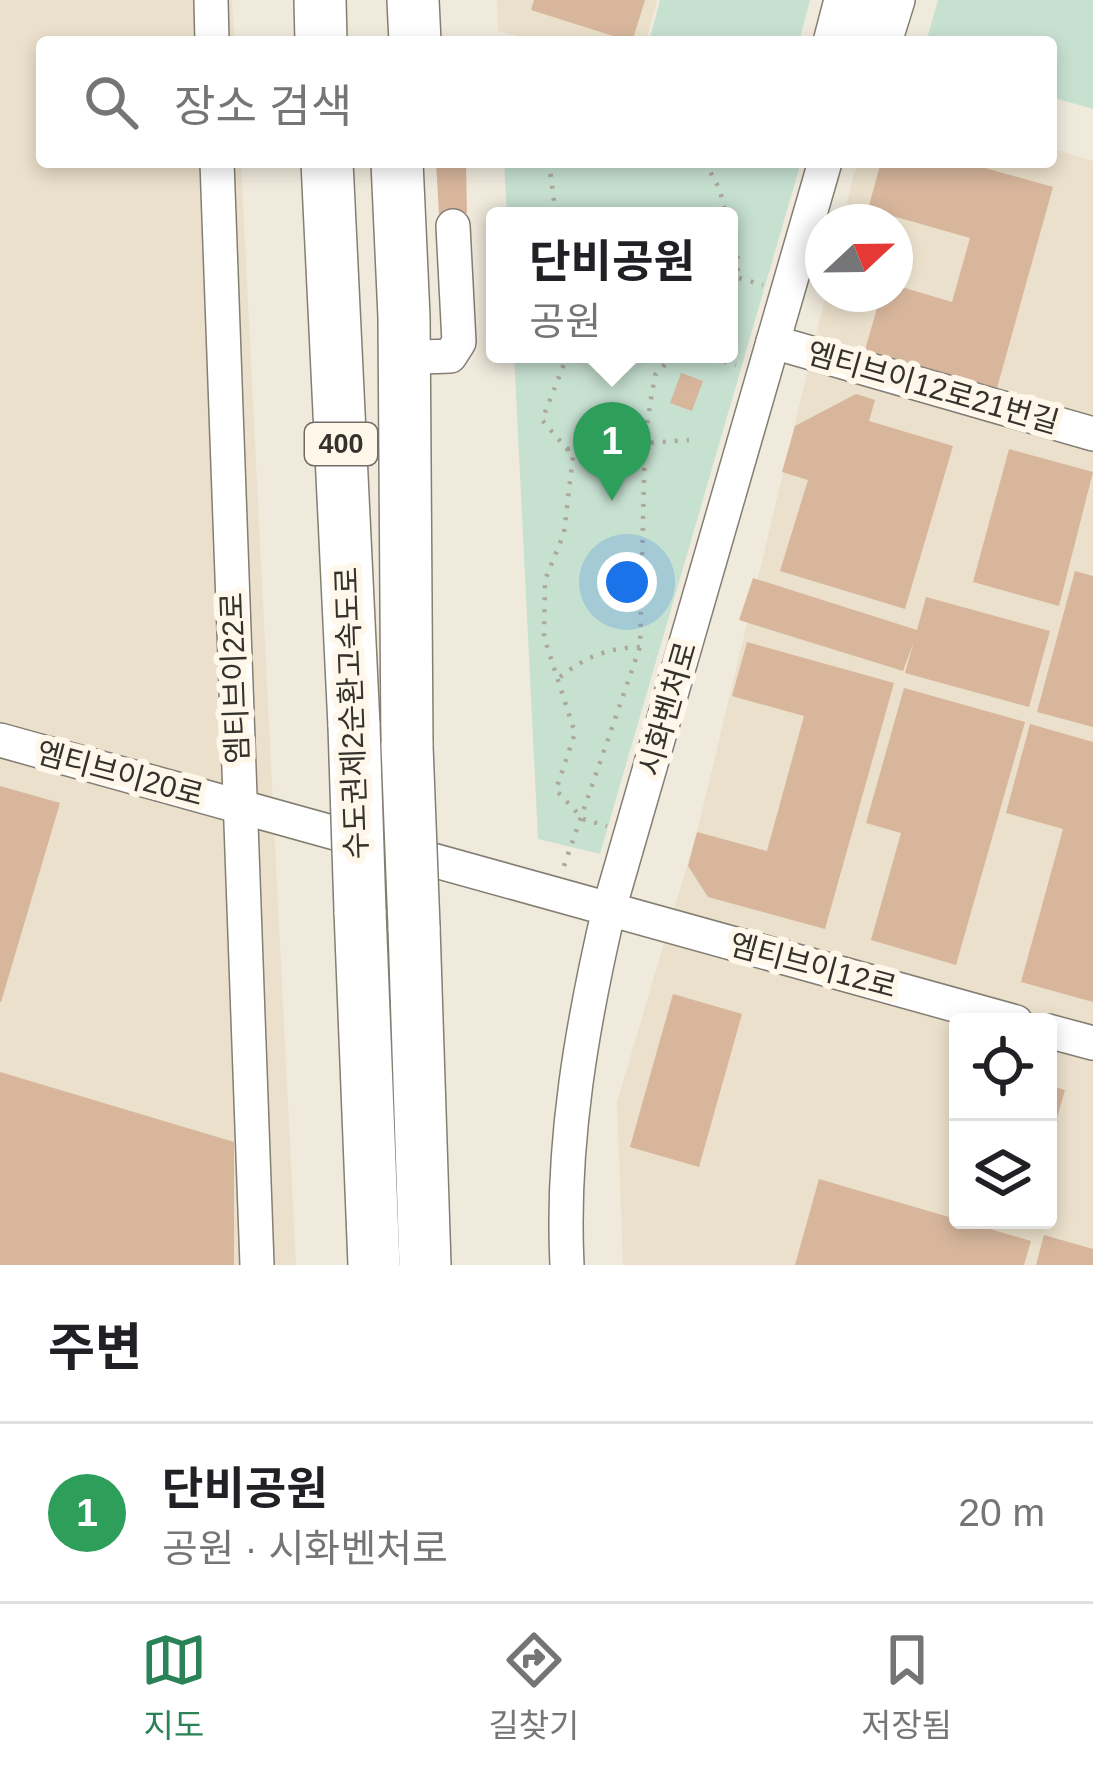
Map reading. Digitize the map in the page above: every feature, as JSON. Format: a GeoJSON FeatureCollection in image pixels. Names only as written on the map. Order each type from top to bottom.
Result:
{"type":"FeatureCollection","features":[{"type":"Feature","properties":{"kind":"highway"},"geometry":{"type":"LineString","coordinates":[[320,0],[322,36]]}},
{"type":"Feature","properties":{"kind":"highway"},"geometry":{"type":"LineString","coordinates":[[390,0],[392,36]]}},
{"type":"Feature","properties":{"kind":"highway"},"geometry":{"type":"LineString","coordinates":[[413,0],[415,36]]}},
{"type":"Feature","properties":{"kind":"highway","name":"수도권제2순환고속도로"},"geometry":{"type":"LineString","coordinates":[[327,168],[374,1265]]}},
{"type":"Feature","properties":{"kind":"highway"},"geometry":{"type":"LineString","coordinates":[[397,168],[404,316],[407,746],[425,1265]]}},
{"type":"Feature","properties":{"kind":"highway"},"geometry":{"type":"LineString","coordinates":[[408,618],[419,511],[426,304],[420,168]]}},
{"type":"Feature","properties":{"kind":"street"},"geometry":{"type":"LineString","coordinates":[[211,0],[212,36]]}},
{"type":"Feature","properties":{"kind":"street"},"geometry":{"type":"LineString","coordinates":[[832,36],[841,0]]}},
{"type":"Feature","properties":{"kind":"street"},"geometry":{"type":"LineString","coordinates":[[861,36],[871,0]]}},
{"type":"Feature","properties":{"kind":"street"},"geometry":{"type":"LineString","coordinates":[[887,36],[898,0]]}},
{"type":"Feature","properties":{"kind":"street","name":"엠티브이22로"},"geometry":{"type":"LineString","coordinates":[[217,168],[257,1265]]}},
{"type":"Feature","properties":{"kind":"street","name":"시화벤처로"},"geometry":{"type":"LineString","coordinates":[[567,1265],[564,1212],[578,1059],[609,909],[823,168]]}},
{"type":"Feature","properties":{"kind":"street"},"geometry":{"type":"LineString","coordinates":[[424,357],[450,356],[459,342],[453,226]]}},
{"type":"Feature","properties":{"kind":"street","name":"엠티브이12로21번길"},"geometry":{"type":"LineString","coordinates":[[769,358],[1093,434]]}},
{"type":"Feature","properties":{"kind":"street","name":"엠티브이20로"},"geometry":{"type":"LineString","coordinates":[[0,740],[554,894]]}},
{"type":"Feature","properties":{"kind":"street","name":"엠티브이12로"},"geometry":{"type":"LineString","coordinates":[[554,894],[984,1013]]}},
{"type":"Feature","properties":{"kind":"street"},"geometry":{"type":"LineString","coordinates":[[1057,1033],[1093,1043]]}},
{"type":"Feature","properties":{"kind":"path"},"geometry":{"type":"LineString","coordinates":[[550,168],[555,207]]}},
{"type":"Feature","properties":{"kind":"path"},"geometry":{"type":"LineString","coordinates":[[708,168],[725,207]]}},
{"type":"Feature","properties":{"kind":"path"},"geometry":{"type":"LineString","coordinates":[[738,251],[738,281]]}},
{"type":"Feature","properties":{"kind":"path"},"geometry":{"type":"LineString","coordinates":[[738,356],[769,358]]}},
{"type":"Feature","properties":{"kind":"path"},"geometry":{"type":"LineString","coordinates":[[564,363],[542,420],[573,456],[564,533],[545,580],[544,637],[574,733],[556,790],[583,818]]}},
{"type":"Feature","properties":{"kind":"path"},"geometry":{"type":"LineString","coordinates":[[554,894],[640,647],[645,443],[655,375],[666,363]]}},
{"type":"Feature","properties":{"kind":"path"},"geometry":{"type":"LineString","coordinates":[[567,449],[688,440]]}},
{"type":"Feature","properties":{"kind":"path"},"geometry":{"type":"LineString","coordinates":[[560,677],[585,658],[611,648],[640,647]]}},
{"type":"Feature","properties":{"kind":"shaded area"},"geometry":{"type":"Polygon","coordinates":[[[0,0],[232,0],[235,36],[36,36],[36,168],[241,168],[296,1265],[0,1265],[0,0]]]}},
{"type":"Feature","properties":{"kind":"shaded area"},"geometry":{"type":"Polygon","coordinates":[[[497,0],[657,0],[648,36],[518,36],[498,31],[497,0]]]}},
{"type":"Feature","properties":{"kind":"shaded area"},"geometry":{"type":"Polygon","coordinates":[[[1057,150],[1093,161],[1093,1265],[623,1265],[617,1102],[697,832],[822,312],[913,312],[913,204],[847,204],[858,168],[1057,168],[1057,150]]]}},
{"type":"Feature","properties":{"kind":"green space"},"geometry":{"type":"Polygon","coordinates":[[[660,0],[810,0],[801,36],[651,36],[660,0]]]}},
{"type":"Feature","properties":{"kind":"green space"},"geometry":{"type":"Polygon","coordinates":[[[938,0],[1093,0],[1093,109],[1057,99],[1057,36],[928,36],[938,0]]]}},
{"type":"Feature","properties":{"kind":"green space"},"geometry":{"type":"Polygon","coordinates":[[[504,168],[799,168],[600,854],[538,839],[514,363],[738,363],[738,207],[506,207],[504,168]]]}},
{"type":"Feature","properties":{"kind":"building"},"geometry":{"type":"Polygon","coordinates":[[[534,0],[645,0],[634,36],[613,36],[531,10],[534,0]]]}},
{"type":"Feature","properties":{"kind":"building"},"geometry":{"type":"Polygon","coordinates":[[[436,168],[466,168],[467,213],[439,214],[436,168]]]}},
{"type":"Feature","properties":{"kind":"building"},"geometry":{"type":"Polygon","coordinates":[[[879,168],[985,168],[1053,187],[997,388],[865,350],[876,312],[913,312],[913,290],[952,302],[970,238],[913,222],[913,204],[869,204],[879,168]]]}},
{"type":"Feature","properties":{"kind":"building"},"geometry":{"type":"Polygon","coordinates":[[[681,373],[703,381],[692,411],[670,403],[681,373]]]}},
{"type":"Feature","properties":{"kind":"building"},"geometry":{"type":"Polygon","coordinates":[[[856,394],[875,400],[869,421],[953,446],[905,609],[780,571],[808,480],[782,472],[795,426],[856,394]]]}},
{"type":"Feature","properties":{"kind":"building"},"geometry":{"type":"Polygon","coordinates":[[[1009,449],[1093,472],[1059,606],[973,582],[1009,449]]]}},
{"type":"Feature","properties":{"kind":"building"},"geometry":{"type":"Polygon","coordinates":[[[1075,571],[1093,576],[1093,727],[1037,712],[1075,571]]]}},
{"type":"Feature","properties":{"kind":"building"},"geometry":{"type":"Polygon","coordinates":[[[753,578],[917,630],[926,597],[1050,631],[1029,707],[905,673],[914,641],[903,671],[739,620],[753,578]]]}},
{"type":"Feature","properties":{"kind":"building"},"geometry":{"type":"Polygon","coordinates":[[[747,642],[894,683],[825,929],[708,897],[688,866],[697,832],[767,851],[804,716],[732,696],[747,642]]]}},
{"type":"Feature","properties":{"kind":"building"},"geometry":{"type":"Polygon","coordinates":[[[904,688],[1025,722],[956,965],[871,940],[901,833],[866,823],[904,688]]]}},
{"type":"Feature","properties":{"kind":"building"},"geometry":{"type":"Polygon","coordinates":[[[1030,724],[1093,742],[1093,1002],[1021,982],[1063,829],[1006,813],[1030,724]]]}},
{"type":"Feature","properties":{"kind":"building"},"geometry":{"type":"Polygon","coordinates":[[[0,786],[60,803],[1,1002],[0,1002],[0,786]]]}},
{"type":"Feature","properties":{"kind":"building"},"geometry":{"type":"Polygon","coordinates":[[[673,994],[742,1014],[699,1167],[630,1147],[673,994]]]}},
{"type":"Feature","properties":{"kind":"building"},"geometry":{"type":"Polygon","coordinates":[[[0,1072],[234,1142],[234,1265],[0,1265],[0,1072]]]}},
{"type":"Feature","properties":{"kind":"building"},"geometry":{"type":"Polygon","coordinates":[[[1057,1088],[1065,1090],[1057,1118],[1057,1088]]]}},
{"type":"Feature","properties":{"kind":"building"},"geometry":{"type":"Polygon","coordinates":[[[819,1179],[949,1217],[949,1229],[990,1229],[1031,1241],[1024,1265],[795,1265],[819,1179]]]}},
{"type":"Feature","properties":{"kind":"building"},"geometry":{"type":"Polygon","coordinates":[[[1044,1235],[1093,1249],[1093,1265],[1036,1265],[1044,1235]]]}},
{"type":"Feature","properties":{"kind":"place","name":"단비공원"},"geometry":{"type":"Point","coordinates":[612,501]}}]}
